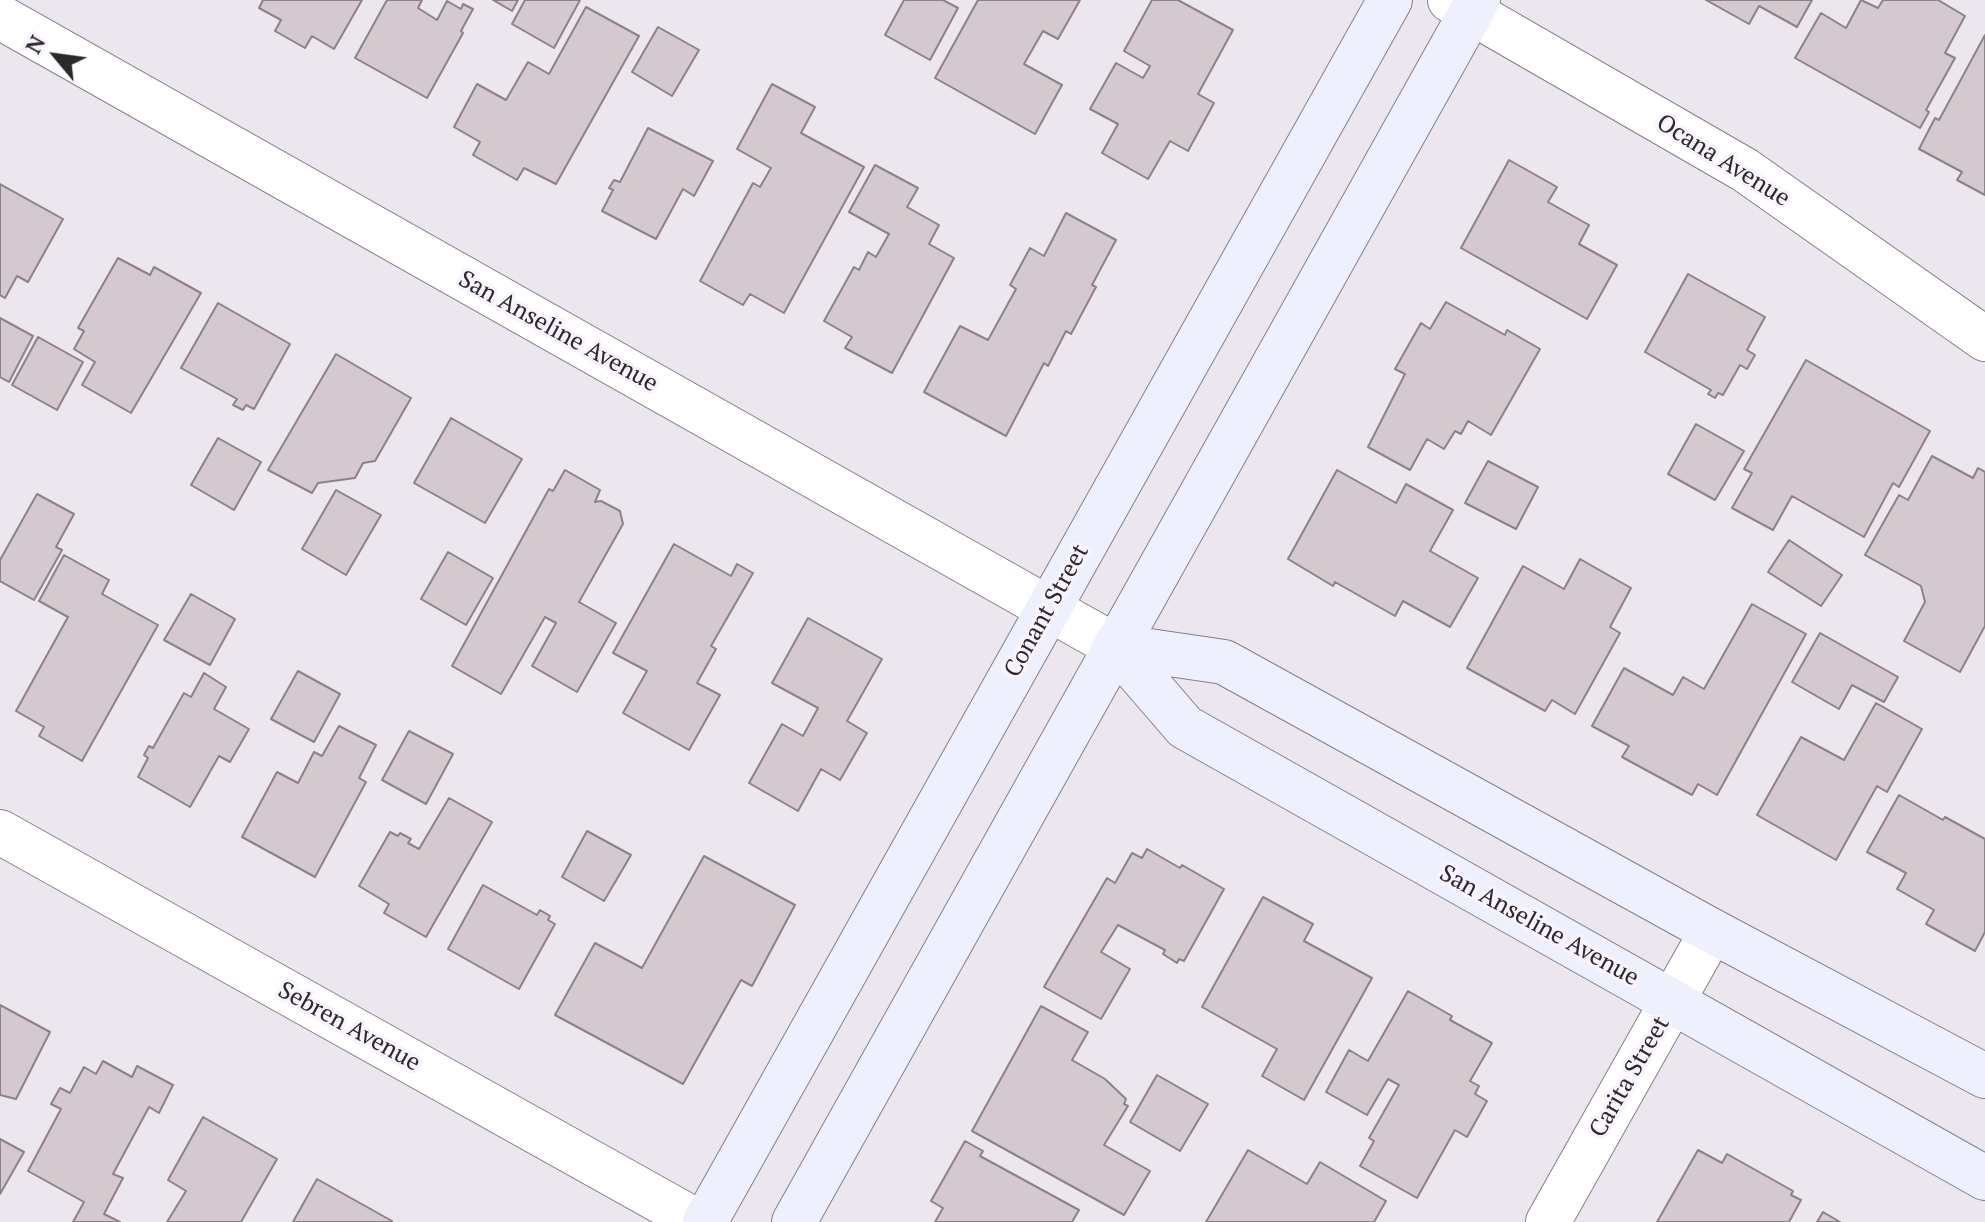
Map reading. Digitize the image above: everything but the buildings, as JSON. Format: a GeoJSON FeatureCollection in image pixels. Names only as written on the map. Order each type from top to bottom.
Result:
{"type":"FeatureCollection","features":[{"type":"Feature","properties":{"kind":"street","name":"Conant Street"},"geometry":{"type":"LineString","coordinates":[[705,1222],[1390,0]]}},
{"type":"Feature","properties":{"kind":"street","name":"Ocana Avenue"},"geometry":{"type":"LineString","coordinates":[[1466,4],[1745,170],[1985,339]]}},
{"type":"Feature","properties":{"kind":"street"},"geometry":{"type":"LineString","coordinates":[[794,1222],[1115,646],[1466,4]]}},
{"type":"Feature","properties":{"kind":"street","name":"San Anseline Avenue"},"geometry":{"type":"LineString","coordinates":[[0,17],[1115,646],[1185,727],[1985,1178]]}},
{"type":"Feature","properties":{"kind":"street","name":"San Anseline Avenue"},"geometry":{"type":"LineString","coordinates":[[1115,646],[1224,662],[1712,931],[1985,1076]]}},
{"type":"Feature","properties":{"kind":"street","name":"Sebren Avenue"},"geometry":{"type":"LineString","coordinates":[[0,832],[698,1222]]}},
{"type":"Feature","properties":{"kind":"street","name":"Carita Street"},"geometry":{"type":"LineString","coordinates":[[1548,1222],[1712,931]]}}]}
